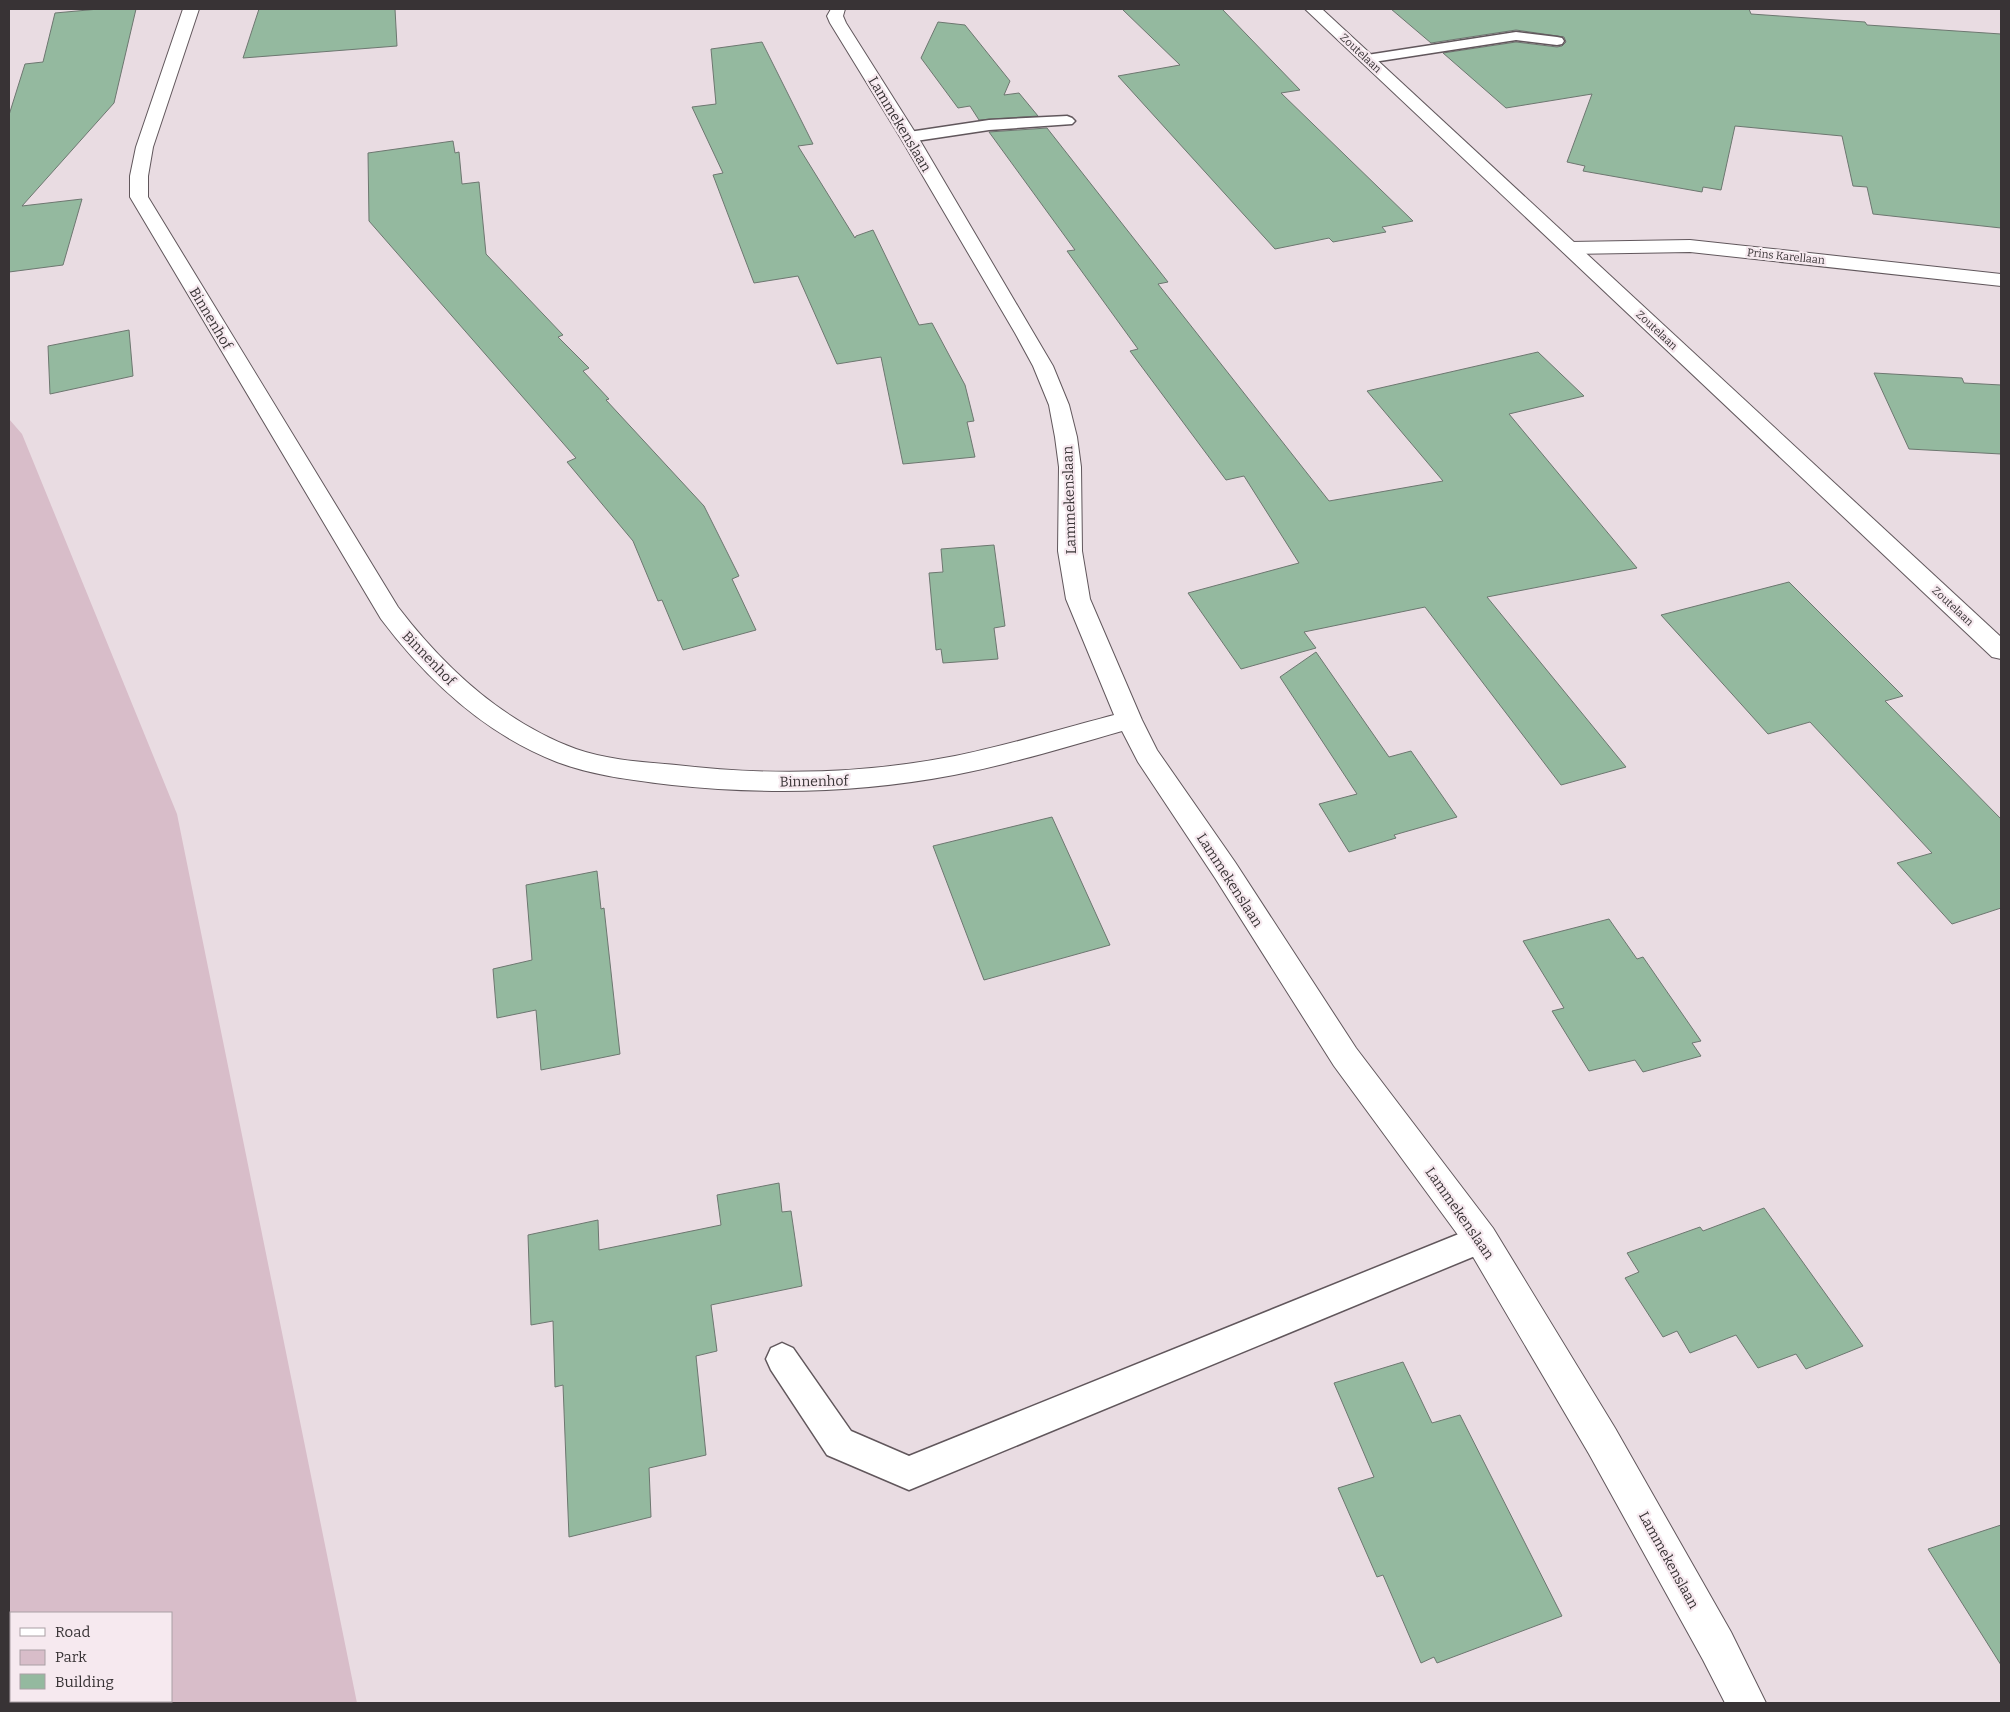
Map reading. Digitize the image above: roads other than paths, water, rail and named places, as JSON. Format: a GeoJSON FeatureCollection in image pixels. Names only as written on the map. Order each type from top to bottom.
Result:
{"type":"FeatureCollection","features":[{"type":"Feature","properties":{"kind":"street","name":"Binnenhof"},"geometry":{"type":"LineString","coordinates":[[191,9],[166,78],[138,172],[139,197],[388,613],[411,644],[470,698],[499,721],[567,755],[620,768],[732,780],[790,782],[860,780],[930,770],[980,760],[1129,720]]}},
{"type":"Feature","properties":{"kind":"street","name":"Lammekenslaan"},"geometry":{"type":"LineString","coordinates":[[838,9],[836,16],[838,23],[909,137],[1025,333],[1043,366],[1059,404],[1070,467],[1070,551],[1078,599],[1129,720],[1147,754],[1344,1057],[1426,1162],[1481,1239],[1602,1441],[1717,1646],[1746,1703]]}},
{"type":"Feature","properties":{"kind":"street","name":"Zoutelaan"},"geometry":{"type":"LineString","coordinates":[[1313,9],[2001,651]]}},
{"type":"Feature","properties":{"kind":"street","name":"Prins Karellaan"},"geometry":{"type":"LineString","coordinates":[[1570,248],[1690,246],[2001,280]]}},
{"type":"Feature","properties":{"kind":"lane"},"geometry":{"type":"LineString","coordinates":[[1367,59],[1516,36],[1557,41]]}},
{"type":"Feature","properties":{"kind":"lane"},"geometry":{"type":"LineString","coordinates":[[909,137],[989,125],[1067,120]]}},
{"type":"Feature","properties":{"kind":"lane"},"geometry":{"type":"LineString","coordinates":[[782,1359],[839,1444],[909,1473],[1481,1239]]}}]}
